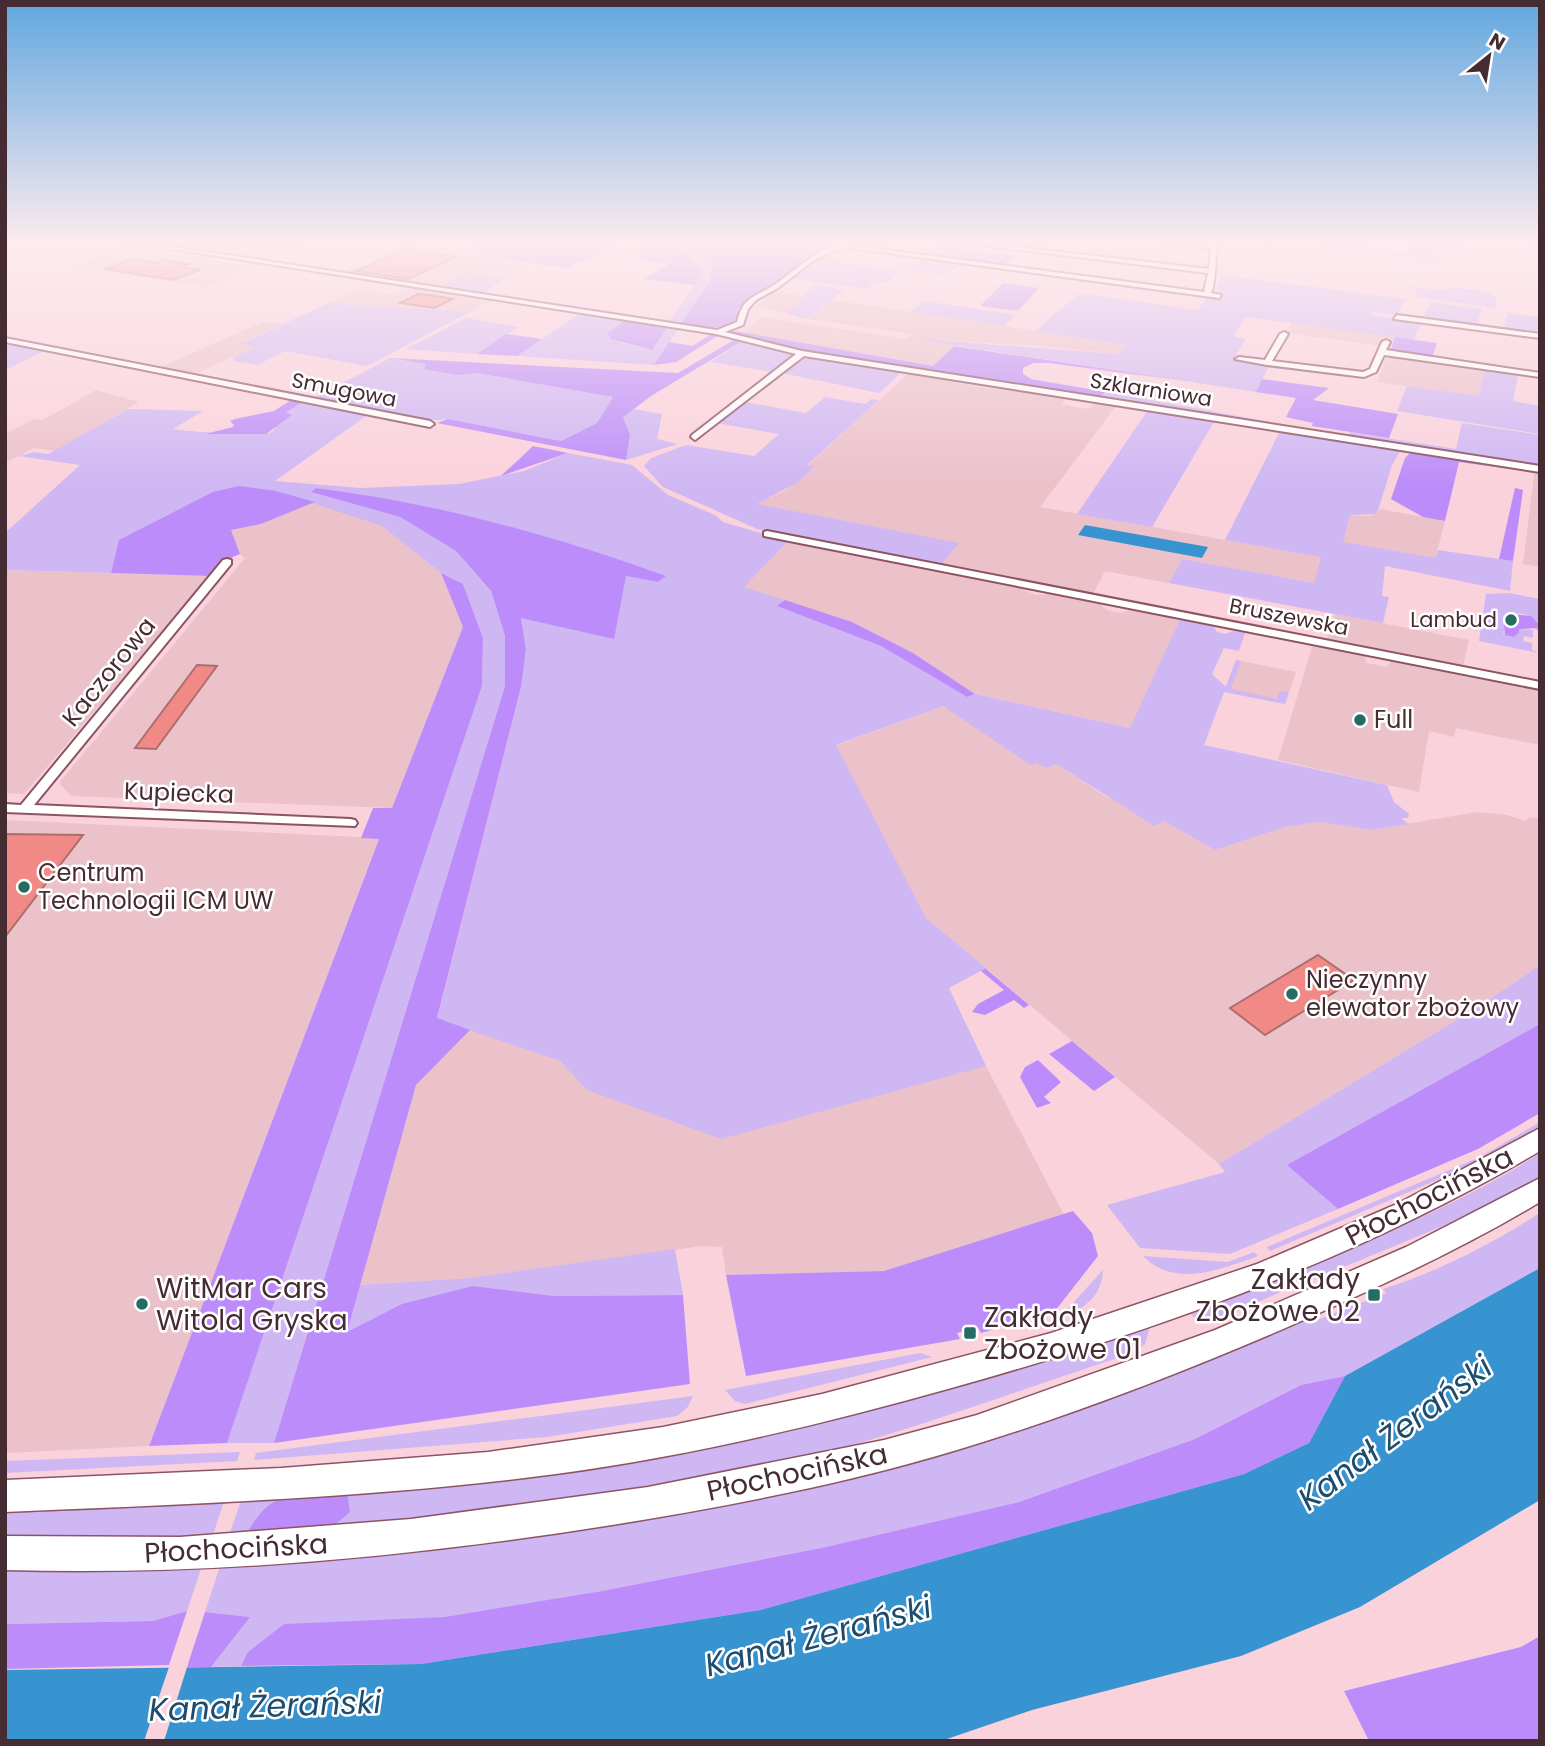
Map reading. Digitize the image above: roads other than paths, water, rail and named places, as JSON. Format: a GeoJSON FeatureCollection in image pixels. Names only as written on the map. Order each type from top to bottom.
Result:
{"type":"FeatureCollection","features":[{"type":"Feature","properties":{"kind":"main road","name":"Płochocińska"},"geometry":{"type":"LineString","coordinates":[[5,1496],[405,1475],[558,1459],[713,1433],[858,1401],[1177,1308],[1390,1220],[1491,1168],[1540,1138]]}},
{"type":"Feature","properties":{"kind":"main road","name":"Płochocińska"},"geometry":{"type":"LineString","coordinates":[[5,1553],[197,1553],[393,1538],[567,1517],[729,1489],[943,1440],[1092,1390],[1238,1335],[1480,1223],[1540,1189]]}},
{"type":"Feature","properties":{"kind":"street","name":"Szklarniowa"},"geometry":{"type":"LineString","coordinates":[[654,322],[716,332],[802,353],[1540,469]]}},
{"type":"Feature","properties":{"kind":"street"},"geometry":{"type":"LineString","coordinates":[[716,332],[740,322]]}},
{"type":"Feature","properties":{"kind":"street"},"geometry":{"type":"LineString","coordinates":[[1436,322],[1540,337]]}},
{"type":"Feature","properties":{"kind":"street"},"geometry":{"type":"LineString","coordinates":[[1267,363],[1284,334]]}},
{"type":"Feature","properties":{"kind":"street","name":"Smugowa"},"geometry":{"type":"LineString","coordinates":[[5,340],[430,424]]}},
{"type":"Feature","properties":{"kind":"street"},"geometry":{"type":"LineString","coordinates":[[1239,359],[1364,375],[1373,370],[1386,342]]}},
{"type":"Feature","properties":{"kind":"street"},"geometry":{"type":"LineString","coordinates":[[1382,352],[1540,375]]}},
{"type":"Feature","properties":{"kind":"street"},"geometry":{"type":"LineString","coordinates":[[695,437],[802,353]]}},
{"type":"Feature","properties":{"kind":"street","name":"Bruszewska"},"geometry":{"type":"LineString","coordinates":[[767,534],[1540,686]]}},
{"type":"Feature","properties":{"kind":"street","name":"Kaczorowa"},"geometry":{"type":"LineString","coordinates":[[24,809],[227,562]]}},
{"type":"Feature","properties":{"kind":"street","name":"Kupiecka"},"geometry":{"type":"LineString","coordinates":[[5,808],[350,823]]}},
{"type":"Feature","properties":{"kind":"water"},"geometry":{"type":"Polygon","coordinates":[[[1085,525],[1208,547],[1202,558],[1078,535],[1085,525]]]}},
{"type":"Feature","properties":{"kind":"water","name":"Kanał Żerański"},"geometry":{"type":"Polygon","coordinates":[[[1540,1268],[1540,1500],[1360,1607],[1241,1656],[1032,1710],[941,1741],[5,1741],[5,1670],[421,1664],[760,1610],[1244,1474],[1309,1443],[1345,1376],[1540,1268]]]}},
{"type":"Feature","properties":{"kind":"place","name":"Lambud"},"geometry":{"type":"Point","coordinates":[1511,620]}},
{"type":"Feature","properties":{"kind":"place","name":"Full"},"geometry":{"type":"Point","coordinates":[1360,720]}},
{"type":"Feature","properties":{"kind":"place","name":"Centrum Technologii ICM UW"},"geometry":{"type":"Point","coordinates":[24,887]}},
{"type":"Feature","properties":{"kind":"place","name":"Nieczynny elewator zbożowy"},"geometry":{"type":"Point","coordinates":[1292,994]}},
{"type":"Feature","properties":{"kind":"place","name":"Zakłady Zbożowe 02"},"geometry":{"type":"Point","coordinates":[1374,1295]}},
{"type":"Feature","properties":{"kind":"place","name":"WitMar Cars Witold Gryska"},"geometry":{"type":"Point","coordinates":[142,1304]}},
{"type":"Feature","properties":{"kind":"place","name":"Zakłady Zbożowe 01"},"geometry":{"type":"Point","coordinates":[970,1333]}}]}
